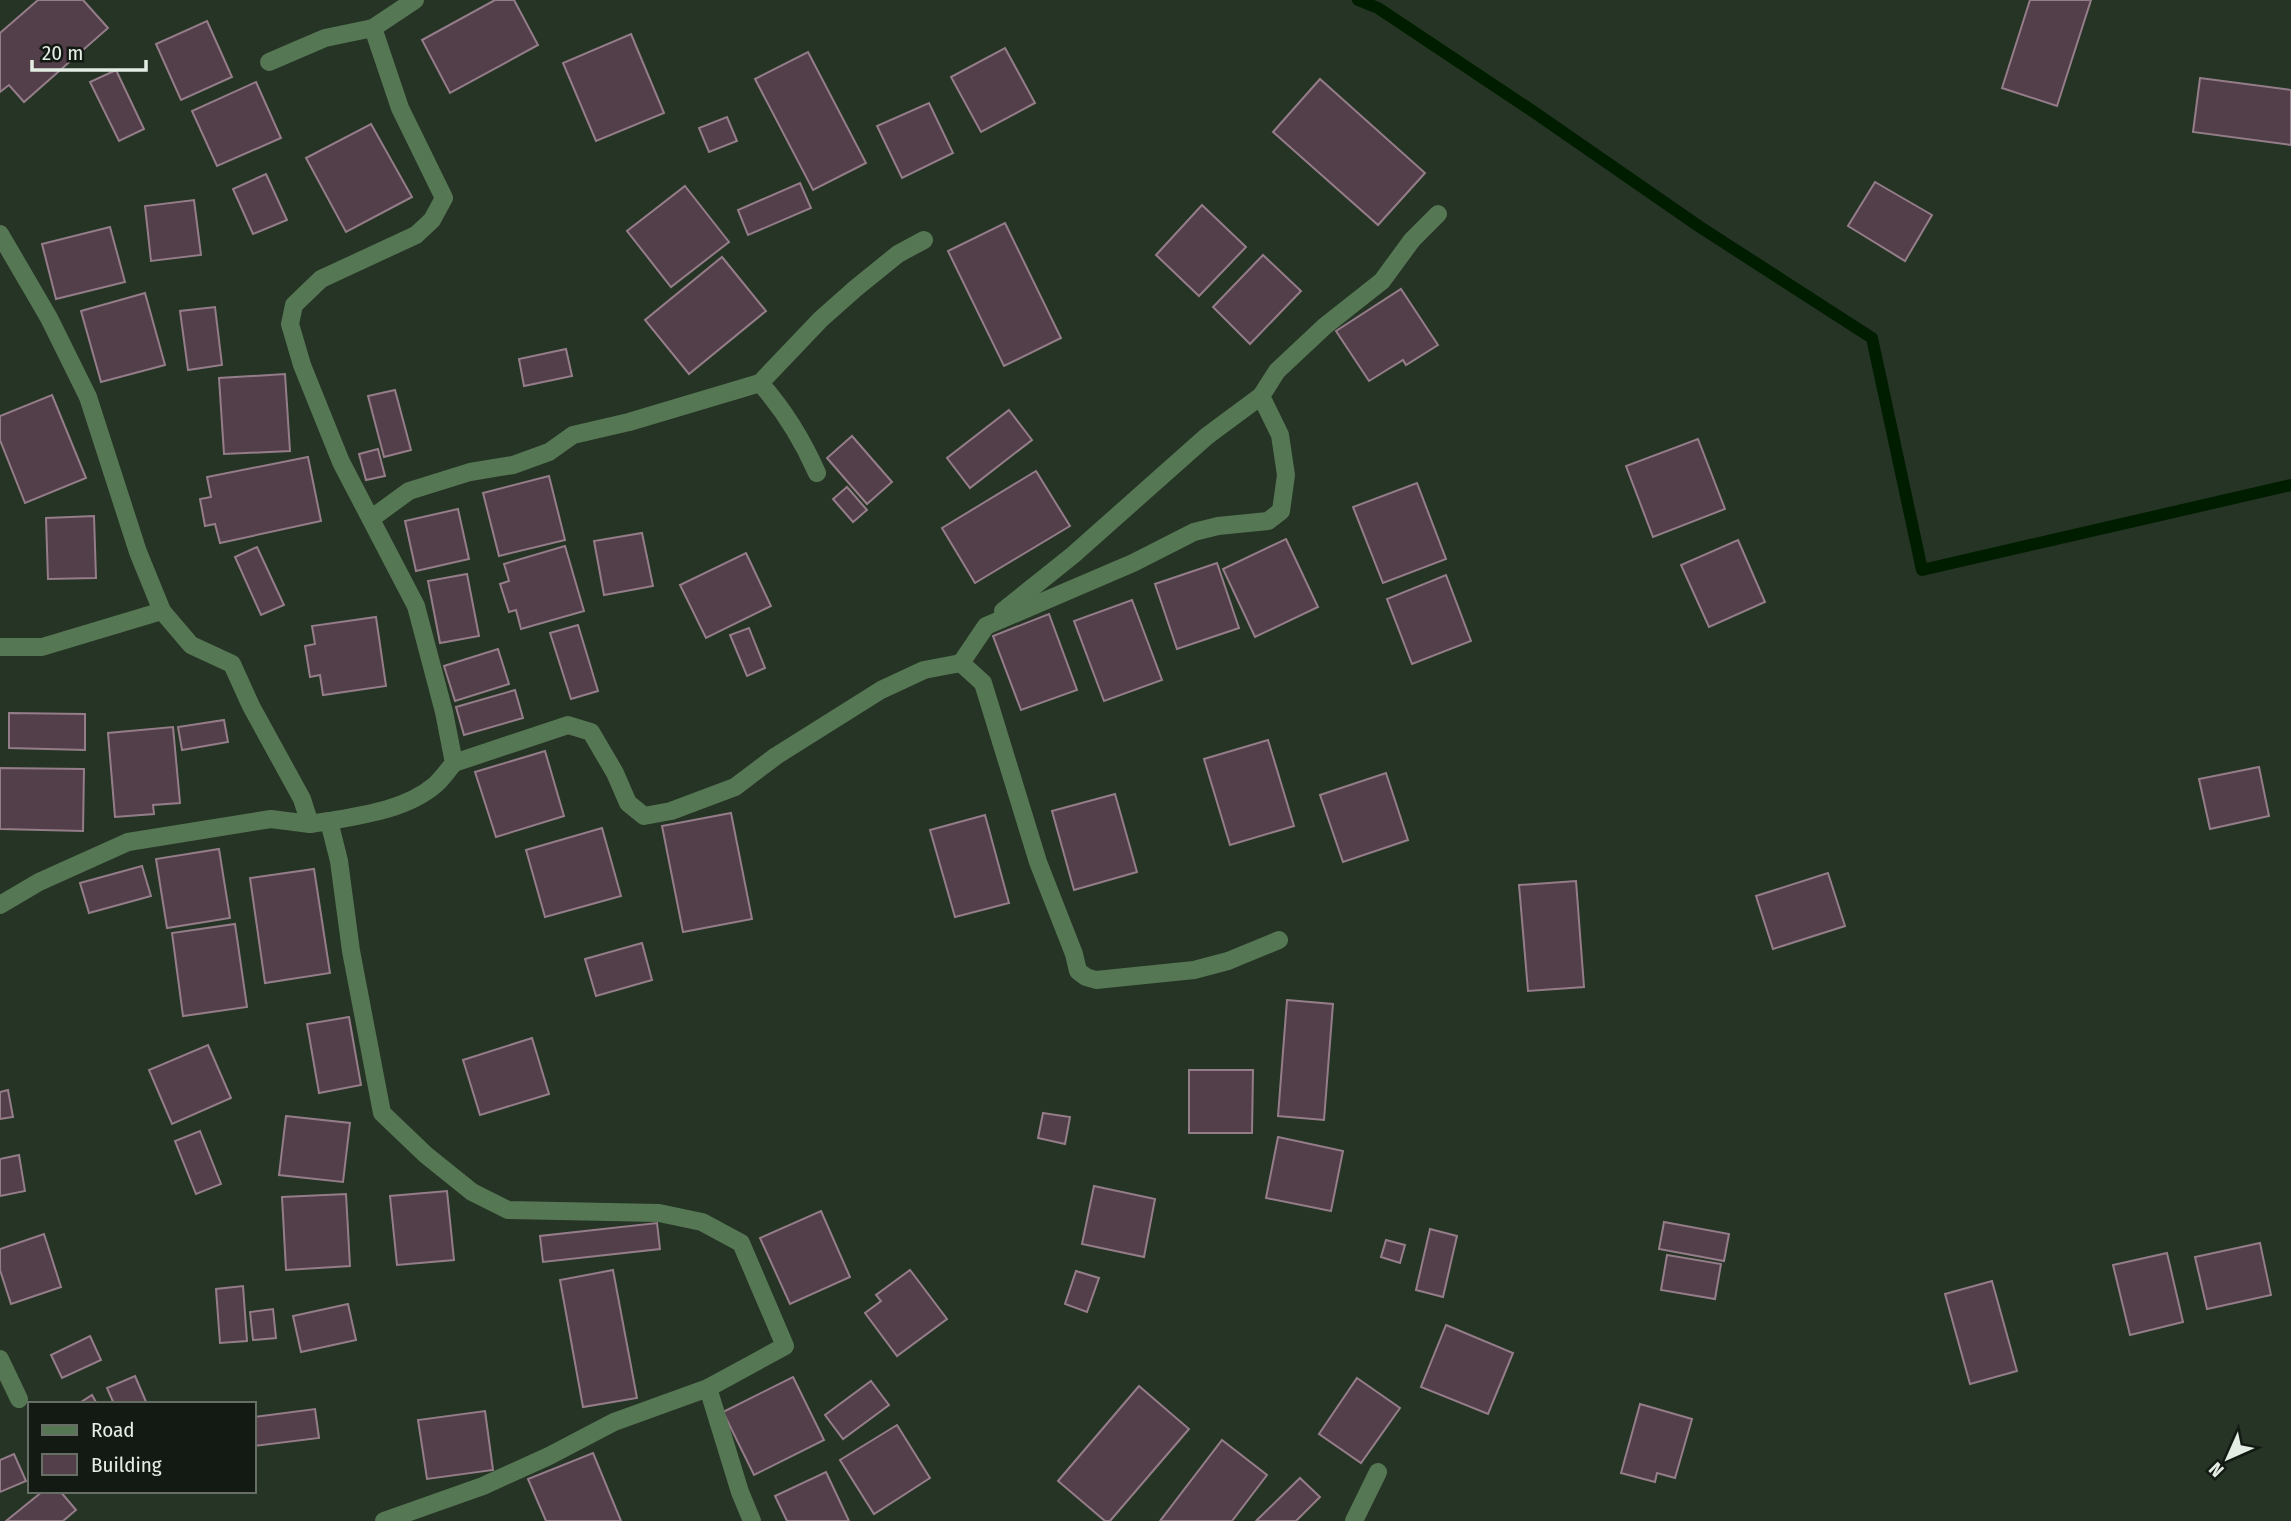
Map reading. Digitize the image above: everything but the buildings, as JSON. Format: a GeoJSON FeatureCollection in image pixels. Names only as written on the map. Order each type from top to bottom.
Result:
{"type":"FeatureCollection","features":[{"type":"Feature","properties":{"kind":"street"},"geometry":{"type":"LineString","coordinates":[[269,62],[325,38],[373,28],[415,0]]}},
{"type":"Feature","properties":{"kind":"street"},"geometry":{"type":"LineString","coordinates":[[373,28],[400,108],[444,198],[432,220],[416,236],[321,279],[294,305],[290,324],[302,365],[341,462],[416,606],[444,712],[454,763]]}},
{"type":"Feature","properties":{"kind":"street"},"geometry":{"type":"LineString","coordinates":[[0,905],[38,882],[128,842],[271,819],[310,824],[358,816],[402,804],[434,785],[454,763],[568,725],[591,732],[615,773],[628,803],[645,816],[671,811],[735,787],[776,756],[881,690],[924,670],[961,663],[985,626],[1073,555],[1207,436],[1261,396],[1277,371],[1325,326],[1382,281],[1412,240],[1438,214]]}},
{"type":"Feature","properties":{"kind":"street"},"geometry":{"type":"LineString","coordinates":[[0,234],[49,318],[88,397],[138,552],[162,611],[191,645],[232,664],[251,706],[302,799],[310,824]]}},
{"type":"Feature","properties":{"kind":"street"},"geometry":{"type":"LineString","coordinates":[[372,518],[409,491],[470,472],[513,465],[549,452],[573,435],[629,422],[760,383],[856,288],[898,254],[924,240]]}},
{"type":"Feature","properties":{"kind":"street"},"geometry":{"type":"LineString","coordinates":[[760,383],[782,408],[817,472]]}},
{"type":"Feature","properties":{"kind":"street"},"geometry":{"type":"LineString","coordinates":[[985,626],[1133,563],[1194,532],[1219,526],[1268,521],[1280,511],[1286,475],[1280,435],[1261,396]]}},
{"type":"Feature","properties":{"kind":"street"},"geometry":{"type":"LineString","coordinates":[[0,647],[42,647],[162,611]]}},
{"type":"Feature","properties":{"kind":"street"},"geometry":{"type":"LineString","coordinates":[[961,663],[983,683],[1034,851],[1078,971],[1096,980],[1195,970],[1228,961],[1279,940]]}},
{"type":"Feature","properties":{"kind":"street"},"geometry":{"type":"LineString","coordinates":[[329,821],[339,862],[351,951],[382,1113],[426,1155],[472,1192],[508,1210],[659,1213],[702,1222],[740,1243],[785,1346],[708,1388],[614,1422],[483,1486],[384,1521]]}},
{"type":"Feature","properties":{"kind":"street"},"geometry":{"type":"LineString","coordinates":[[0,1359],[19,1399]]}},
{"type":"Feature","properties":{"kind":"street"},"geometry":{"type":"LineString","coordinates":[[708,1388],[740,1492],[752,1521]]}},
{"type":"Feature","properties":{"kind":"street"},"geometry":{"type":"LineString","coordinates":[[1354,1521],[1378,1472]]}},
{"type":"Feature","properties":{"kind":"waterway"},"geometry":{"type":"LineString","coordinates":[[1358,0],[1378,8],[1700,227],[1872,338],[1922,570],[2291,485]]}}]}
